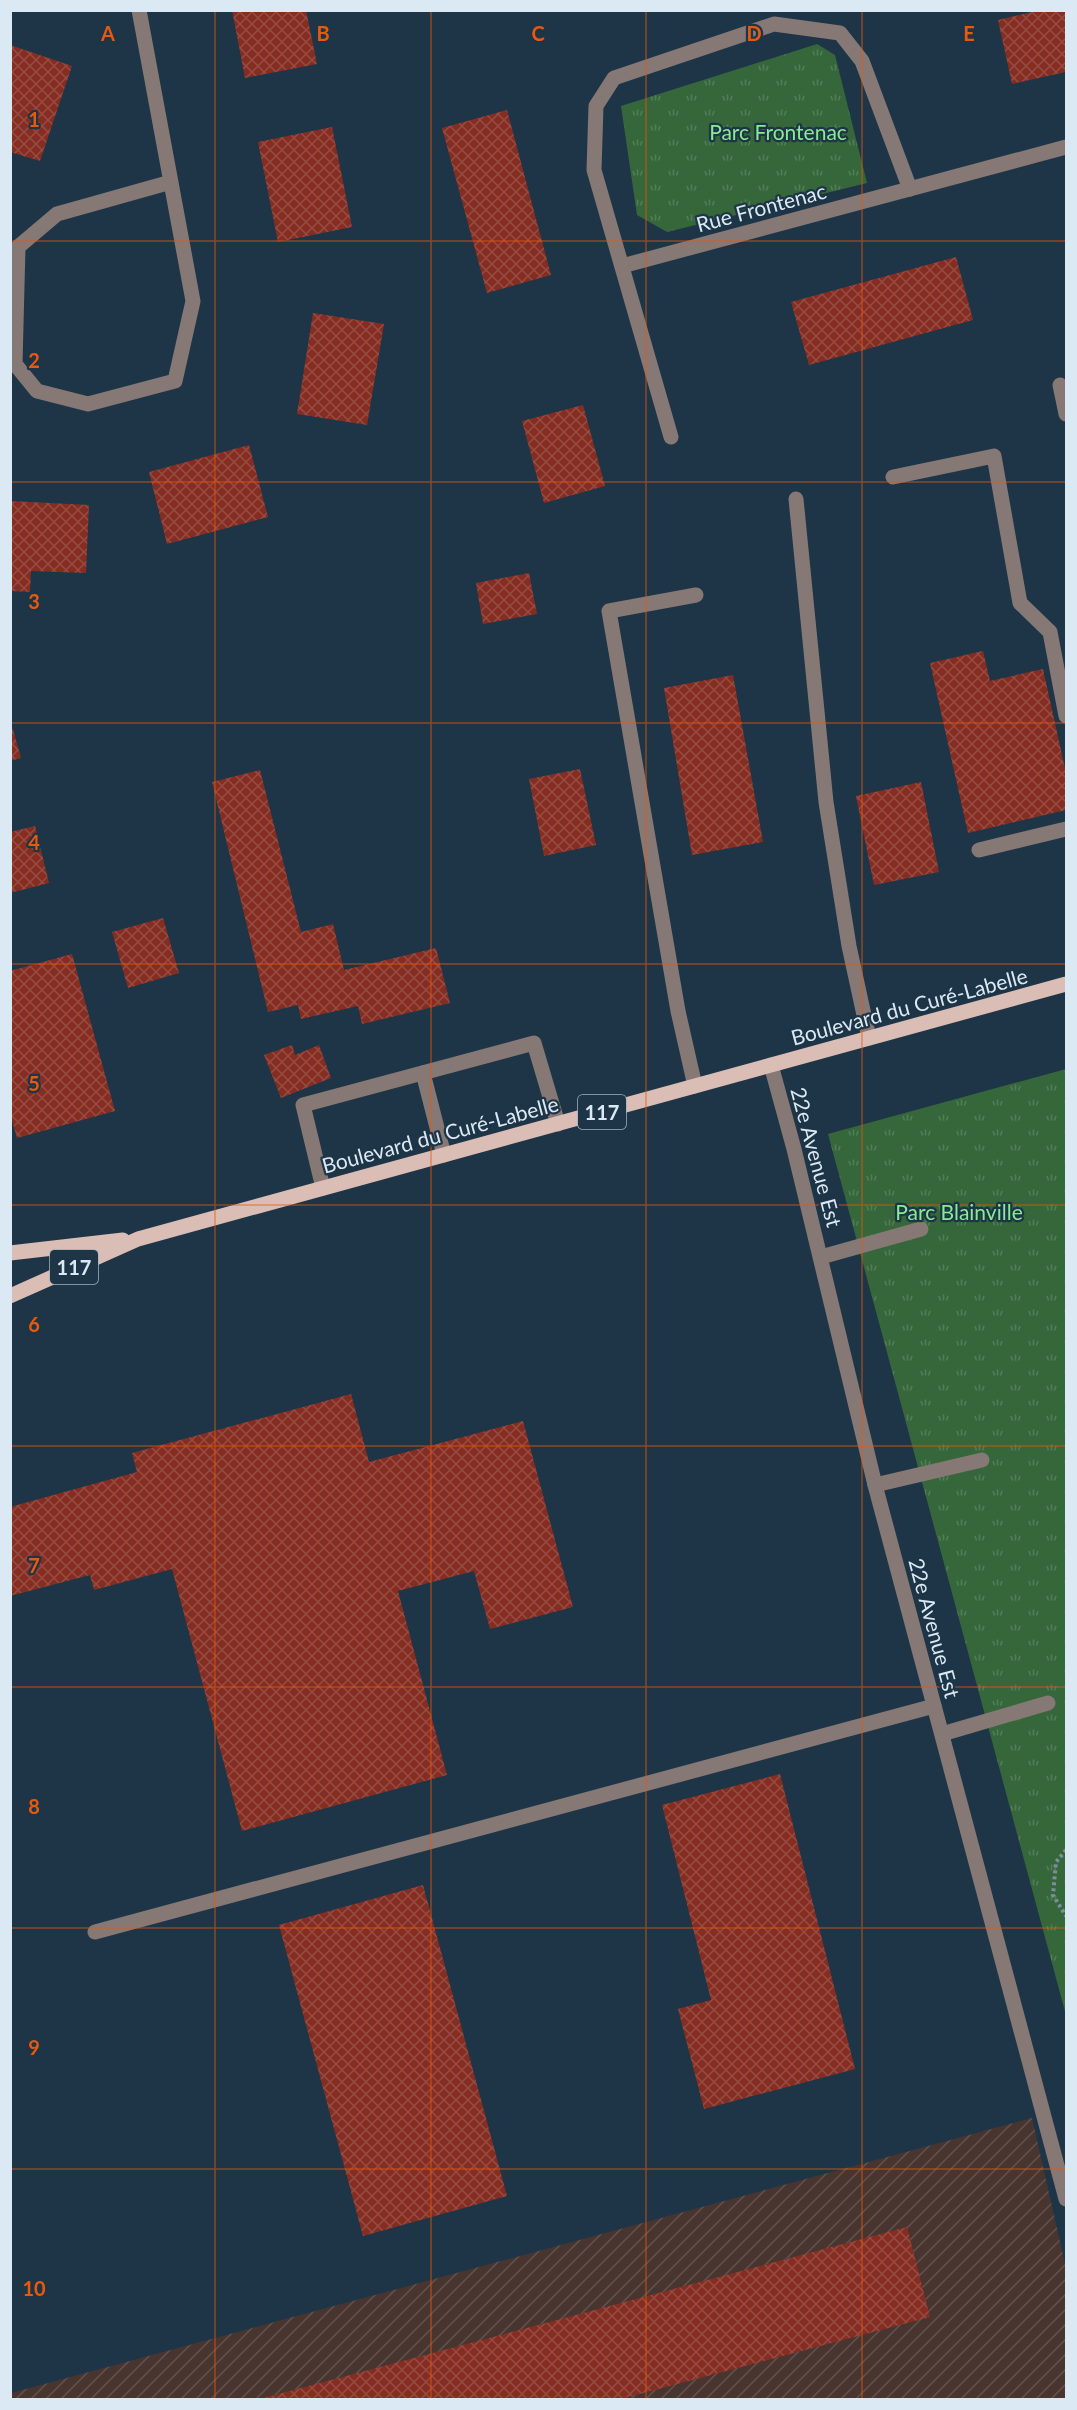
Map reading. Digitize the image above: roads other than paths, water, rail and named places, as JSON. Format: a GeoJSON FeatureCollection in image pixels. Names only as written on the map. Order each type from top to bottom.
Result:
{"type":"FeatureCollection","features":[{"type":"Feature","properties":{"kind":"main road","name":"Boulevard du Curé-Labelle"},"geometry":{"type":"LineString","coordinates":[[10,1296],[138,1239],[1066,984]]}},
{"type":"Feature","properties":{"kind":"main road","name":"Boulevard du Curé-Labelle"},"geometry":{"type":"LineString","coordinates":[[10,1252],[138,1239]]}},
{"type":"Feature","properties":{"kind":"street"},"geometry":{"type":"LineString","coordinates":[[139,10],[171,182],[193,301],[175,381],[88,404],[37,391],[15,364],[18,247],[57,214],[171,182]]}},
{"type":"Feature","properties":{"kind":"street"},"geometry":{"type":"LineString","coordinates":[[670,437],[594,171],[596,106],[614,78],[774,24],[840,33],[862,61],[910,189]]}},
{"type":"Feature","properties":{"kind":"street","name":"Rue Frontenac"},"geometry":{"type":"LineString","coordinates":[[622,266],[1066,147]]}},
{"type":"Feature","properties":{"kind":"street"},"geometry":{"type":"LineString","coordinates":[[1060,385],[1066,414]]}},
{"type":"Feature","properties":{"kind":"street"},"geometry":{"type":"LineString","coordinates":[[893,477],[994,456],[1020,603],[1050,632],[1066,716]]}},
{"type":"Feature","properties":{"kind":"street"},"geometry":{"type":"LineString","coordinates":[[796,499],[826,802],[849,946],[869,1038]]}},
{"type":"Feature","properties":{"kind":"street"},"geometry":{"type":"LineString","coordinates":[[695,1086],[678,1011],[609,611],[696,595]]}},
{"type":"Feature","properties":{"kind":"street"},"geometry":{"type":"LineString","coordinates":[[979,849],[1066,829]]}},
{"type":"Feature","properties":{"kind":"street"},"geometry":{"type":"LineString","coordinates":[[323,1188],[303,1105],[534,1043],[558,1124]]}},
{"type":"Feature","properties":{"kind":"street","name":"22e Avenue Est"},"geometry":{"type":"LineString","coordinates":[[771,1065],[821,1257],[875,1485],[1066,2199]]}},
{"type":"Feature","properties":{"kind":"street"},"geometry":{"type":"LineString","coordinates":[[423,1073],[444,1155]]}},
{"type":"Feature","properties":{"kind":"street"},"geometry":{"type":"LineString","coordinates":[[821,1257],[921,1229]]}},
{"type":"Feature","properties":{"kind":"street"},"geometry":{"type":"LineString","coordinates":[[875,1485],[982,1460]]}},
{"type":"Feature","properties":{"kind":"street"},"geometry":{"type":"LineString","coordinates":[[942,1734],[1048,1703]]}},
{"type":"Feature","properties":{"kind":"street"},"geometry":{"type":"LineString","coordinates":[[95,1932],[934,1706]]}},
{"type":"Feature","properties":{"kind":"park label","name":"Parc Frontenac"},"geometry":{"type":"Point","coordinates":[778,131]}},
{"type":"Feature","properties":{"kind":"park label","name":"Parc Blainville"},"geometry":{"type":"Point","coordinates":[959,1211]}}]}
